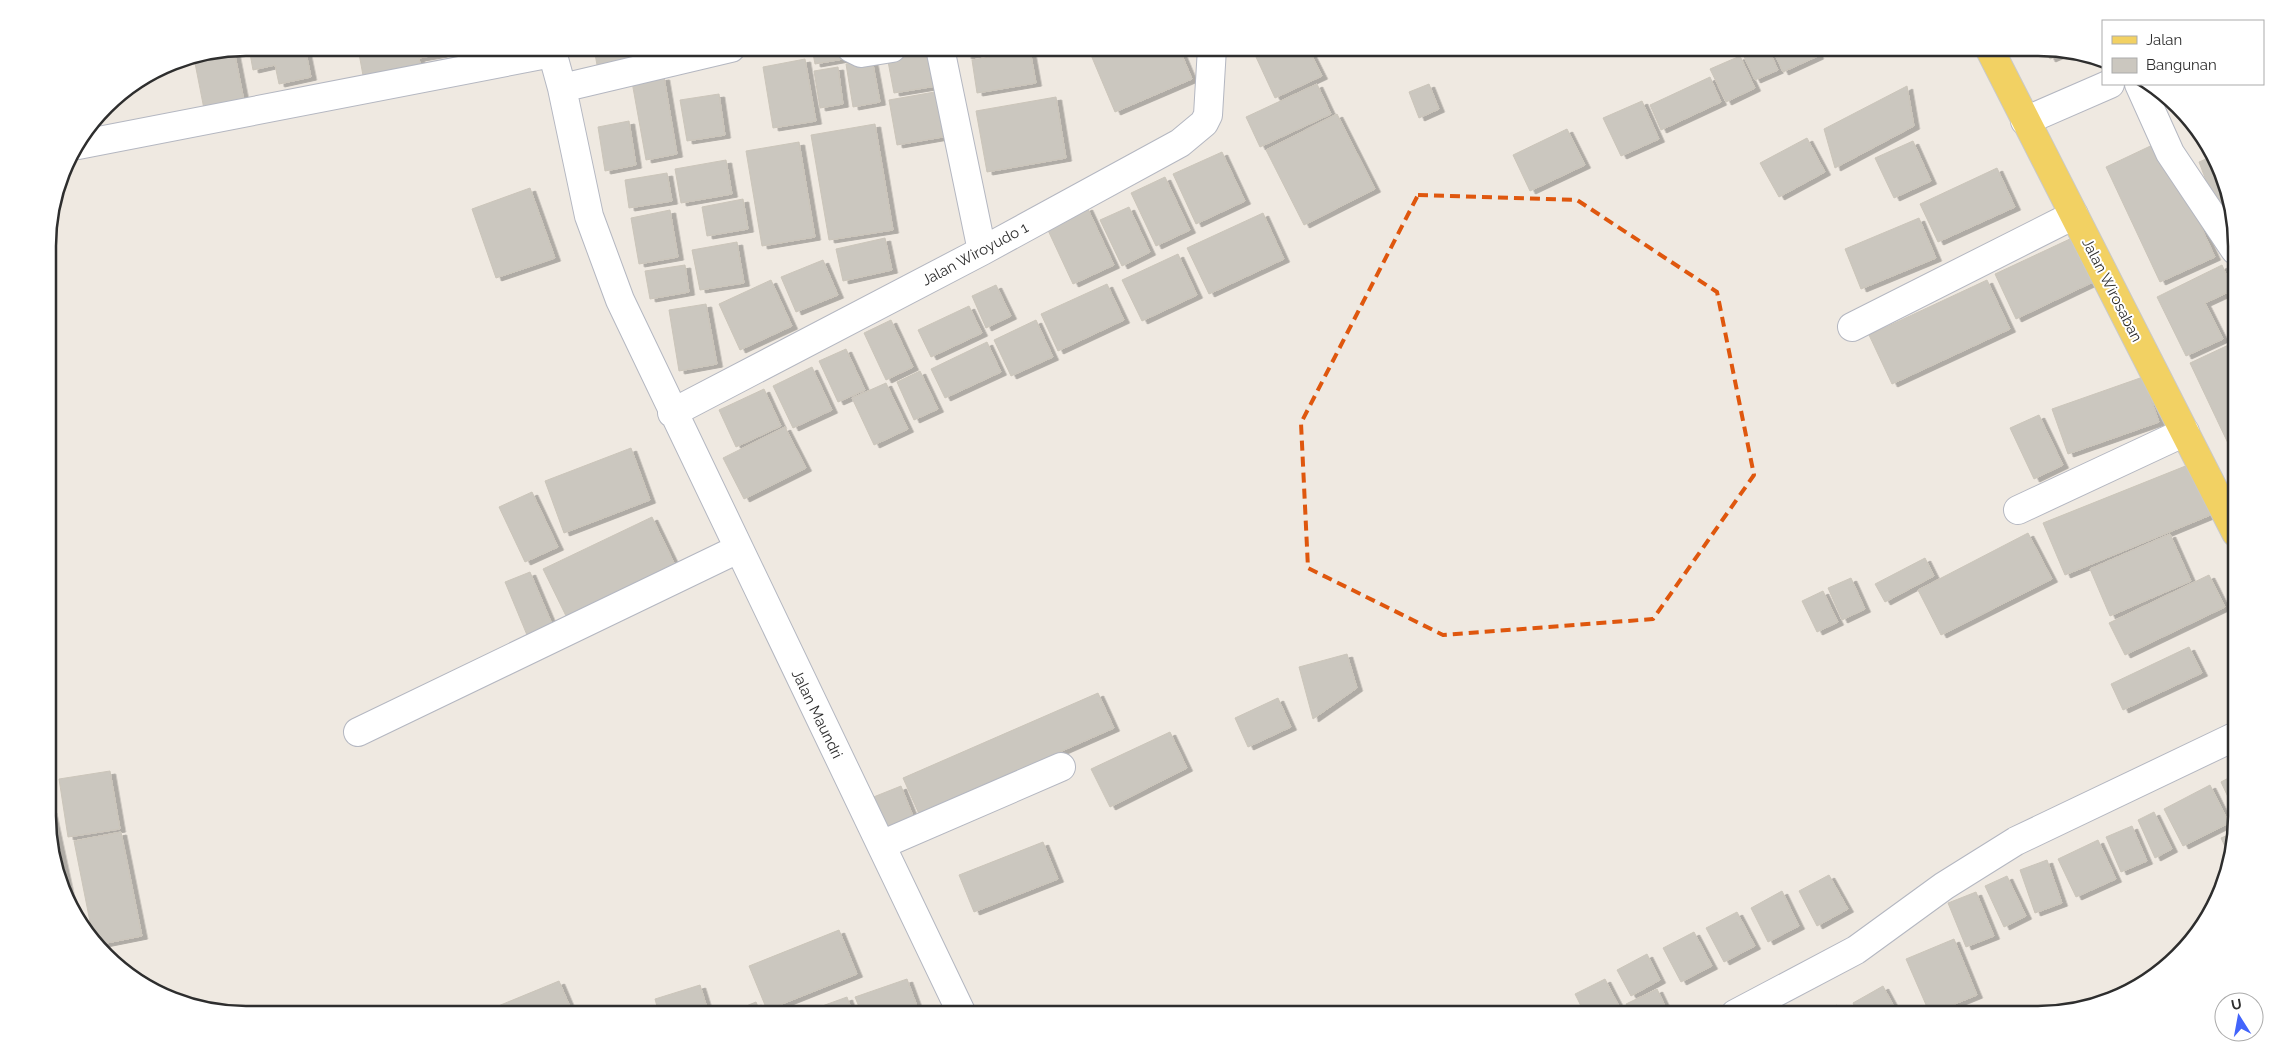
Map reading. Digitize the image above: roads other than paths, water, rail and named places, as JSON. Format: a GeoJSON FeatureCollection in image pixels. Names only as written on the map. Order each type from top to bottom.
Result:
{"type":"FeatureCollection","features":[{"type":"Feature","properties":{"kind":"main road","name":"Jalan Wirosaban"},"geometry":{"type":"LineString","coordinates":[[1993,56],[2185,432],[2228,501]]}},
{"type":"Feature","properties":{"kind":"street"},"geometry":{"type":"LineString","coordinates":[[87,143],[522,56]]}},
{"type":"Feature","properties":{"kind":"street","name":"Jalan Maundri"},"geometry":{"type":"LineString","coordinates":[[554,56],[592,224],[620,300],[672,413],[958,1006]]}},
{"type":"Feature","properties":{"kind":"street"},"geometry":{"type":"LineString","coordinates":[[562,88],[697,56]]}},
{"type":"Feature","properties":{"kind":"street"},"geometry":{"type":"LineString","coordinates":[[942,56],[982,251]]}},
{"type":"Feature","properties":{"kind":"street","name":"Jalan Wiroyudo 1"},"geometry":{"type":"LineString","coordinates":[[672,413],[982,251],[1180,143],[1204,123],[1209,111],[1212,56]]}},
{"type":"Feature","properties":{"kind":"street"},"geometry":{"type":"LineString","coordinates":[[2025,120],[2108,85]]}},
{"type":"Feature","properties":{"kind":"street"},"geometry":{"type":"LineString","coordinates":[[2140,86],[2170,152],[2227,239]]}},
{"type":"Feature","properties":{"kind":"street"},"geometry":{"type":"LineString","coordinates":[[1852,327],[2074,216]]}},
{"type":"Feature","properties":{"kind":"street"},"geometry":{"type":"LineString","coordinates":[[2018,510],[2185,432]]}},
{"type":"Feature","properties":{"kind":"street"},"geometry":{"type":"LineString","coordinates":[[358,732],[738,549]]}},
{"type":"Feature","properties":{"kind":"street"},"geometry":{"type":"LineString","coordinates":[[1750,1006],[1856,950],[1944,886],[2016,841],[2228,740]]}},
{"type":"Feature","properties":{"kind":"street"},"geometry":{"type":"LineString","coordinates":[[880,845],[1061,767]]}}]}
